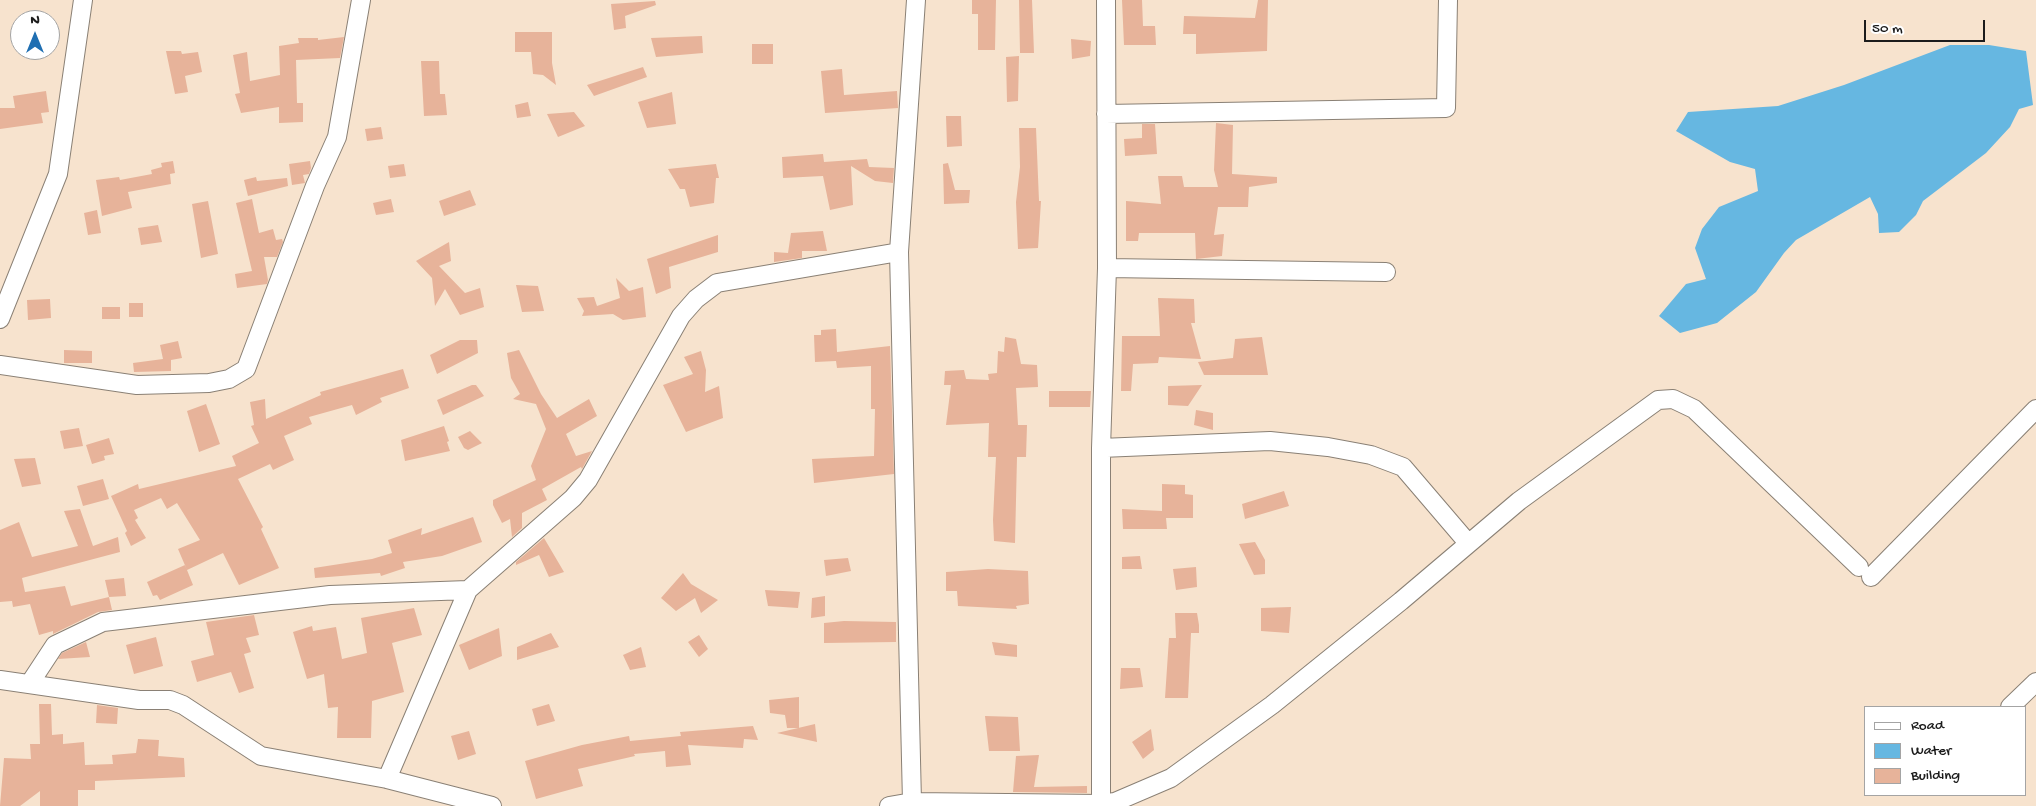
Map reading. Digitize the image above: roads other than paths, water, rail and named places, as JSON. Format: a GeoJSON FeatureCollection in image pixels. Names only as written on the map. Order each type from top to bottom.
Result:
{"type":"FeatureCollection","features":[{"type":"Feature","properties":{"kind":"street"},"geometry":{"type":"LineString","coordinates":[[0,319],[58,174],[83,0]]}},
{"type":"Feature","properties":{"kind":"street"},"geometry":{"type":"LineString","coordinates":[[0,365],[137,385],[209,383],[230,379],[246,369],[315,186],[337,137],[361,0]]}},
{"type":"Feature","properties":{"kind":"street"},"geometry":{"type":"LineString","coordinates":[[912,802],[899,252],[916,0]]}},
{"type":"Feature","properties":{"kind":"street"},"geometry":{"type":"LineString","coordinates":[[1101,804],[1101,448],[1107,268],[1106,0]]}},
{"type":"Feature","properties":{"kind":"street"},"geometry":{"type":"LineString","coordinates":[[1106,114],[1446,108],[1448,0]]}},
{"type":"Feature","properties":{"kind":"street"},"geometry":{"type":"LineString","coordinates":[[387,779],[468,590],[573,498],[588,480],[681,316],[696,299],[717,283],[899,252]]}},
{"type":"Feature","properties":{"kind":"street"},"geometry":{"type":"LineString","coordinates":[[1107,268],[1386,272]]}},
{"type":"Feature","properties":{"kind":"street"},"geometry":{"type":"LineString","coordinates":[[889,806],[912,802],[1101,804],[1115,802],[1171,778],[1280,699],[1401,601],[1519,501],[1606,440],[1631,418],[1658,400],[1673,399],[1694,410],[1865,572],[2036,409]]}},
{"type":"Feature","properties":{"kind":"street"},"geometry":{"type":"LineString","coordinates":[[1101,448],[1270,441],[1328,447],[1371,455],[1403,467],[1468,543]]}},
{"type":"Feature","properties":{"kind":"street"},"geometry":{"type":"LineString","coordinates":[[30,683],[55,645],[102,622],[330,595],[468,590]]}},
{"type":"Feature","properties":{"kind":"street"},"geometry":{"type":"LineString","coordinates":[[0,680],[138,700],[170,700],[183,705],[261,756],[387,779],[492,806]]}},
{"type":"Feature","properties":{"kind":"street"},"geometry":{"type":"LineString","coordinates":[[2011,706],[2036,682]]}},
{"type":"Feature","properties":{"kind":"water"},"geometry":{"type":"Polygon","coordinates":[[[1950,45],[1989,45],[2026,51],[2033,105],[2019,109],[2010,127],[1986,153],[1923,201],[1916,215],[1899,232],[1879,233],[1878,214],[1870,197],[1796,240],[1784,253],[1756,292],[1717,323],[1680,333],[1659,316],[1686,284],[1706,279],[1695,248],[1702,229],[1719,207],[1758,191],[1755,169],[1730,162],[1676,131],[1688,112],[1778,106],[1844,85],[1950,45]]]}}]}
